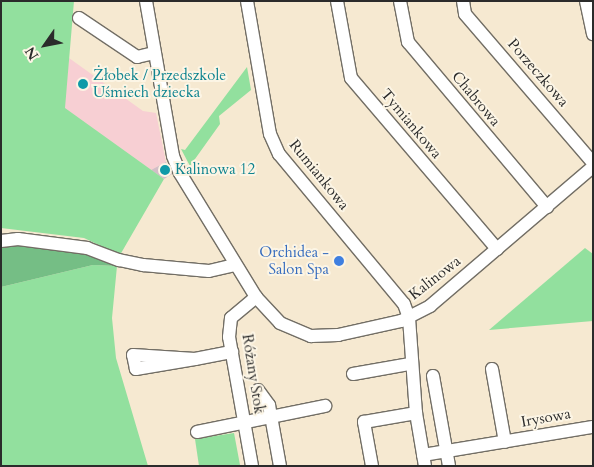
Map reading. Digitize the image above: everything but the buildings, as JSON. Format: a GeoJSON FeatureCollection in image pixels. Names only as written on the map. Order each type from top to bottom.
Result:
{"type":"FeatureCollection","features":[{"type":"Feature","properties":{"kind":"street","name":"Kalinowa"},"geometry":{"type":"LineString","coordinates":[[146,1],[172,156],[235,265],[256,297],[280,323],[311,336],[338,335],[409,318],[430,306],[547,207],[593,165]]}},
{"type":"Feature","properties":{"kind":"street","name":"Rumiankowa"},"geometry":{"type":"LineString","coordinates":[[247,1],[270,134],[279,154],[404,304],[409,318]]}},
{"type":"Feature","properties":{"kind":"street","name":"Tymiankowa"},"geometry":{"type":"LineString","coordinates":[[337,1],[351,78],[497,250]]}},
{"type":"Feature","properties":{"kind":"street","name":"Chabrowa"},"geometry":{"type":"LineString","coordinates":[[400,1],[408,42],[547,207]]}},
{"type":"Feature","properties":{"kind":"street","name":"Porzeczkowa"},"geometry":{"type":"LineString","coordinates":[[463,1],[465,14],[593,165]]}},
{"type":"Feature","properties":{"kind":"street"},"geometry":{"type":"LineString","coordinates":[[586,1],[593,34]]}},
{"type":"Feature","properties":{"kind":"street"},"geometry":{"type":"LineString","coordinates":[[79,18],[137,57],[155,53]]}},
{"type":"Feature","properties":{"kind":"street"},"geometry":{"type":"LineString","coordinates":[[1,241],[18,239],[87,248],[119,260],[209,271],[235,265]]}},
{"type":"Feature","properties":{"kind":"street","name":"Różany Stok"},"geometry":{"type":"LineString","coordinates":[[252,466],[229,337],[232,318],[256,297]]}},
{"type":"Feature","properties":{"kind":"street"},"geometry":{"type":"LineString","coordinates":[[409,318],[410,364],[424,461]]}},
{"type":"Feature","properties":{"kind":"street"},"geometry":{"type":"LineString","coordinates":[[195,358],[232,352]]}},
{"type":"Feature","properties":{"kind":"street"},"geometry":{"type":"LineString","coordinates":[[353,374],[410,364]]}},
{"type":"Feature","properties":{"kind":"street","name":"Irysowa"},"geometry":{"type":"LineString","coordinates":[[492,370],[505,442]]}},
{"type":"Feature","properties":{"kind":"street"},"geometry":{"type":"LineString","coordinates":[[433,376],[449,466]]}},
{"type":"Feature","properties":{"kind":"street"},"geometry":{"type":"LineString","coordinates":[[258,390],[269,405],[280,466]]}},
{"type":"Feature","properties":{"kind":"street"},"geometry":{"type":"LineString","coordinates":[[197,432],[244,424],[325,406]]}},
{"type":"Feature","properties":{"kind":"street"},"geometry":{"type":"LineString","coordinates":[[372,466],[364,422],[416,413]]}},
{"type":"Feature","properties":{"kind":"street","name":"Irysowa"},"geometry":{"type":"LineString","coordinates":[[424,461],[446,452],[593,427]]}},
{"type":"Feature","properties":{"kind":"shaded area"},"geometry":{"type":"Polygon","coordinates":[[[69,58],[143,111],[156,113],[166,162],[151,170],[64,108],[69,58]]]}},
{"type":"Feature","properties":{"kind":"shaded area"},"geometry":{"type":"Polygon","coordinates":[[[166,162],[172,174],[164,179],[151,170],[166,162]]]}},
{"type":"Feature","properties":{"kind":"green space"},"geometry":{"type":"Polygon","coordinates":[[[1,1],[74,1],[65,108],[164,179],[120,255],[84,238],[1,228],[1,1]]]}},
{"type":"Feature","properties":{"kind":"green space"},"geometry":{"type":"Polygon","coordinates":[[[247,67],[251,90],[219,116],[220,124],[190,166],[181,149],[185,150],[247,67]]]}},
{"type":"Feature","properties":{"kind":"green space"},"geometry":{"type":"Polygon","coordinates":[[[9,243],[94,254],[117,266],[93,265],[1,287],[1,246],[9,243]]]}},
{"type":"Feature","properties":{"kind":"green space"},"geometry":{"type":"Polygon","coordinates":[[[585,248],[593,254],[593,321],[489,330],[585,248]]]}},
{"type":"Feature","properties":{"kind":"green space"},"geometry":{"type":"Polygon","coordinates":[[[93,265],[117,266],[112,318],[116,358],[148,466],[1,466],[1,287],[93,265]]]}},
{"type":"Feature","properties":{"kind":"green space"},"geometry":{"type":"Polygon","coordinates":[[[234,433],[240,465],[199,466],[195,439],[234,433]]]}},
{"type":"Feature","properties":{"kind":"place","name":"Żłobek / Przedszkole Uśmiech dziecka"},"geometry":{"type":"Point","coordinates":[83,84]}},
{"type":"Feature","properties":{"kind":"place","name":"Kalinowa 12"},"geometry":{"type":"Point","coordinates":[165,170]}},
{"type":"Feature","properties":{"kind":"place","name":"Orchidea - Salon Spa"},"geometry":{"type":"Point","coordinates":[339,261]}}]}
